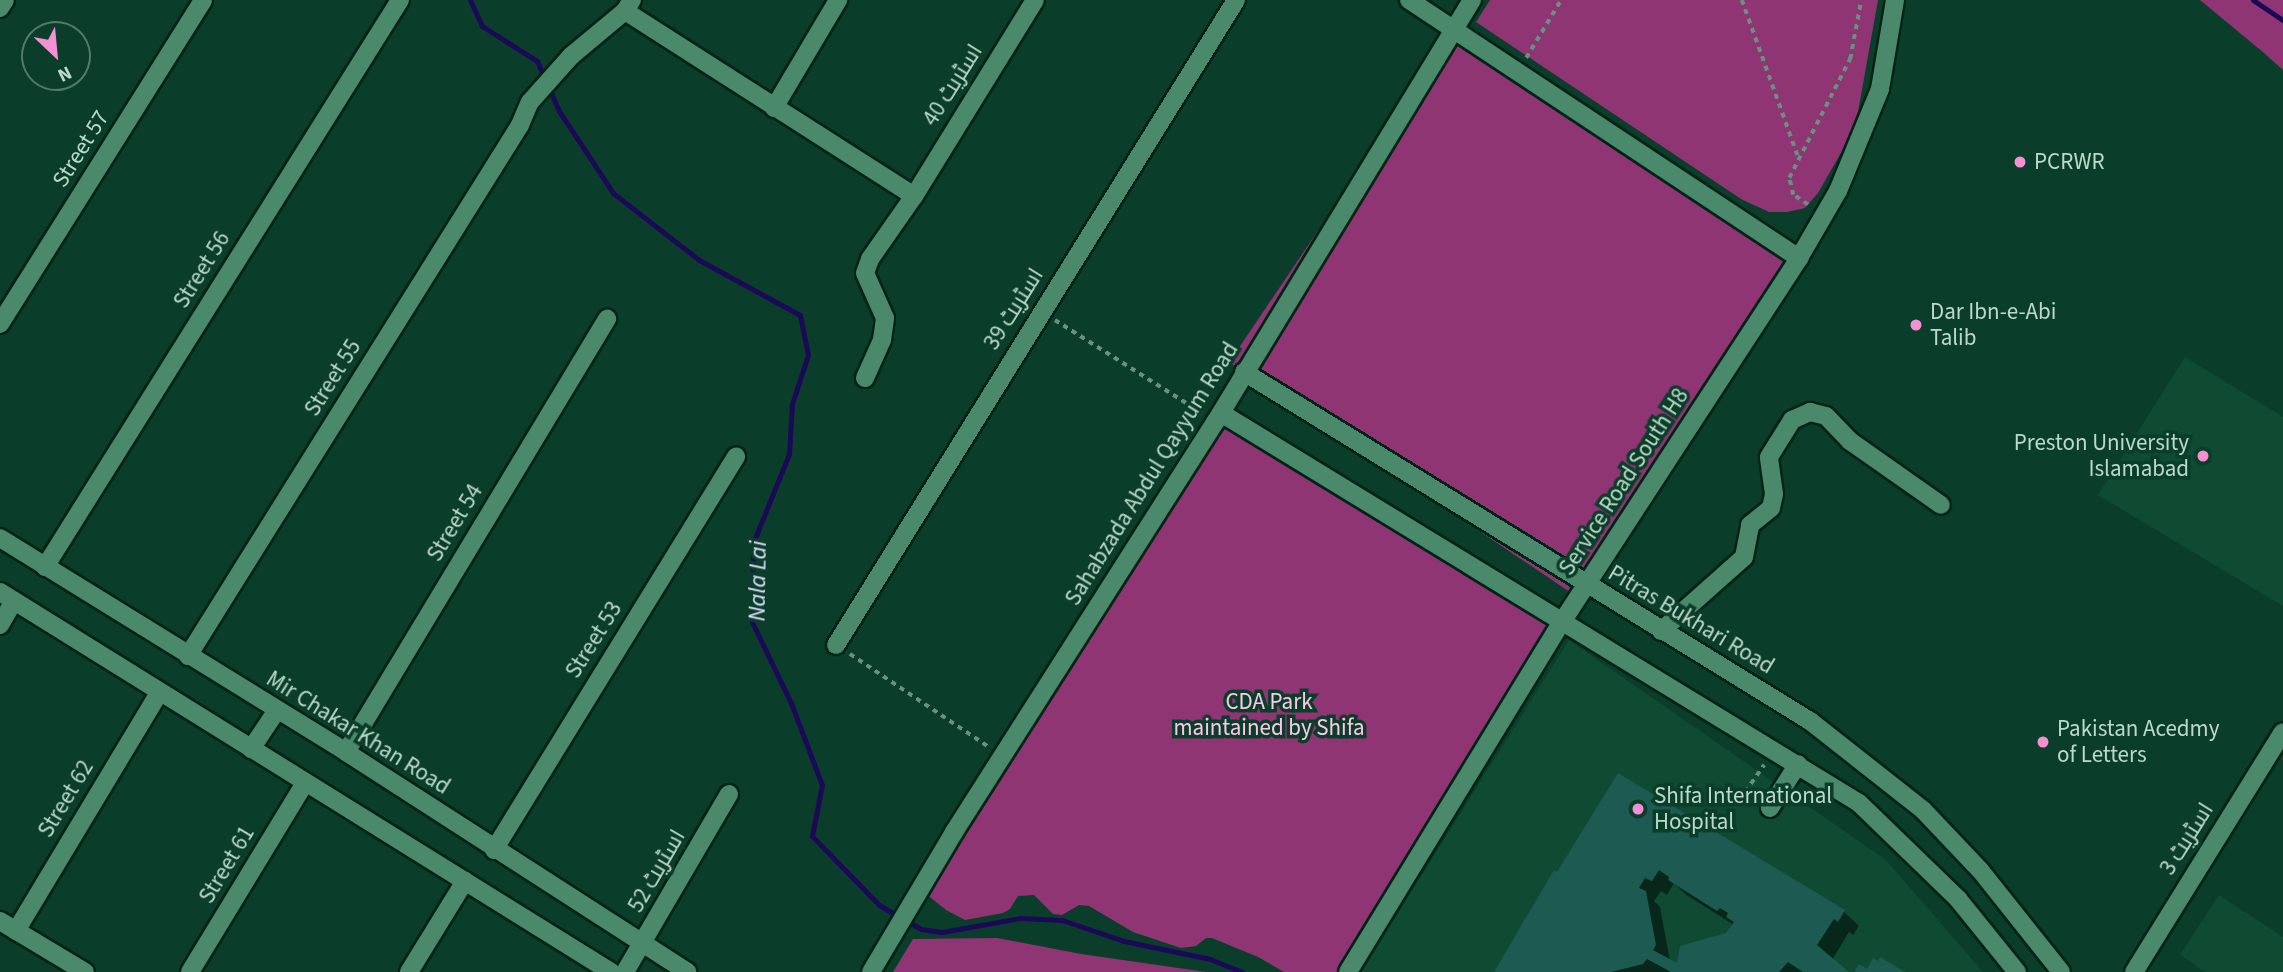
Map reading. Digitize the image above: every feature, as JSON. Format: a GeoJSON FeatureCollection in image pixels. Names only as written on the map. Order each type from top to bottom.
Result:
{"type":"FeatureCollection","features":[{"type":"Feature","properties":{"kind":"street"},"geometry":{"type":"LineString","coordinates":[[0,8],[5,0]]}},
{"type":"Feature","properties":{"kind":"street","name":"Street 57"},"geometry":{"type":"LineString","coordinates":[[0,324],[203,0]]}},
{"type":"Feature","properties":{"kind":"street","name":"Street 56"},"geometry":{"type":"LineString","coordinates":[[46,567],[400,0]]}},
{"type":"Feature","properties":{"kind":"street"},"geometry":{"type":"LineString","coordinates":[[774,108],[838,0]]}},
{"type":"Feature","properties":{"kind":"street","name":"اسٹریٹ 40"},"geometry":{"type":"LineString","coordinates":[[865,378],[882,340],[885,318],[865,274],[870,259],[914,196],[1035,0]]}},
{"type":"Feature","properties":{"kind":"street","name":"اسٹریٹ 39"},"geometry":{"type":"LineString","coordinates":[[836,645],[1236,0]]}},
{"type":"Feature","properties":{"kind":"street"},"geometry":{"type":"LineString","coordinates":[[1409,0],[1799,258]]}},
{"type":"Feature","properties":{"kind":"street","name":"Sahabzada Abdul Qayyum Road"},"geometry":{"type":"LineString","coordinates":[[871,972],[954,832],[1218,417],[1472,0]]}},
{"type":"Feature","properties":{"kind":"street","name":"Service Road South H8"},"geometry":{"type":"LineString","coordinates":[[1348,972],[1562,622],[1799,258],[1838,191],[1880,89],[1895,0]]}},
{"type":"Feature","properties":{"kind":"street"},"geometry":{"type":"LineString","coordinates":[[629,6],[774,108],[914,196]]}},
{"type":"Feature","properties":{"kind":"street","name":"Street 55"},"geometry":{"type":"LineString","coordinates":[[188,656],[520,125],[530,102],[571,56],[629,6]]}},
{"type":"Feature","properties":{"kind":"street","name":"Street 54"},"geometry":{"type":"LineString","coordinates":[[346,752],[607,319]]}},
{"type":"Feature","properties":{"kind":"street","name":"Pitras Bukhari Road"},"geometry":{"type":"LineString","coordinates":[[1244,372],[1586,586],[1810,721],[1923,810],[1980,870],[2061,972]]}},
{"type":"Feature","properties":{"kind":"street"},"geometry":{"type":"LineString","coordinates":[[1661,631],[1744,557],[1750,525],[1771,508],[1774,494],[1769,457],[1792,420],[1810,412],[1826,416],[1850,441],[1941,505]]}},
{"type":"Feature","properties":{"kind":"street"},"geometry":{"type":"LineString","coordinates":[[1218,417],[1859,803],[1958,899],[2017,972]]}},
{"type":"Feature","properties":{"kind":"street","name":"Street 53"},"geometry":{"type":"LineString","coordinates":[[494,850],[736,456]]}},
{"type":"Feature","properties":{"kind":"street","name":"Mir Chakar Khan Road"},"geometry":{"type":"LineString","coordinates":[[0,538],[346,752],[494,850],[687,972]]}},
{"type":"Feature","properties":{"kind":"street"},"geometry":{"type":"LineString","coordinates":[[0,625],[7,596],[611,972]]}},
{"type":"Feature","properties":{"kind":"street","name":"Street 62"},"geometry":{"type":"LineString","coordinates":[[16,931],[159,692]]}},
{"type":"Feature","properties":{"kind":"street"},"geometry":{"type":"LineString","coordinates":[[251,749],[277,710]]}},
{"type":"Feature","properties":{"kind":"street","name":"اسٹریٹ 3"},"geometry":{"type":"LineString","coordinates":[[2134,972],[2283,732]]}},
{"type":"Feature","properties":{"kind":"street"},"geometry":{"type":"LineString","coordinates":[[1769,808],[1798,764]]}},
{"type":"Feature","properties":{"kind":"street","name":"Street 61"},"geometry":{"type":"LineString","coordinates":[[190,972],[305,783]]}},
{"type":"Feature","properties":{"kind":"street","name":"اسٹریٹ 52"},"geometry":{"type":"LineString","coordinates":[[625,972],[729,794]]}},
{"type":"Feature","properties":{"kind":"street"},"geometry":{"type":"LineString","coordinates":[[410,972],[465,881]]}},
{"type":"Feature","properties":{"kind":"street"},"geometry":{"type":"LineString","coordinates":[[0,921],[85,972]]}},
{"type":"Feature","properties":{"kind":"path"},"geometry":{"type":"LineString","coordinates":[[1518,71],[1560,0]]}},
{"type":"Feature","properties":{"kind":"path"},"geometry":{"type":"LineString","coordinates":[[1742,0],[1798,156]]}},
{"type":"Feature","properties":{"kind":"path"},"geometry":{"type":"LineString","coordinates":[[1808,205],[1797,200],[1789,184],[1798,156],[1828,107],[1850,59],[1861,0]]}},
{"type":"Feature","properties":{"kind":"path"},"geometry":{"type":"LineString","coordinates":[[1042,312],[1218,417]]}},
{"type":"Feature","properties":{"kind":"path"},"geometry":{"type":"LineString","coordinates":[[836,645],[1004,757]]}},
{"type":"Feature","properties":{"kind":"path"},"geometry":{"type":"LineString","coordinates":[[1745,792],[1774,750]]}},
{"type":"Feature","properties":{"kind":"shaded area","name":"Preston University Islamabad"},"geometry":{"type":"Polygon","coordinates":[[[2185,357],[2283,417],[2283,606],[2098,495],[2185,357]]]}},
{"type":"Feature","properties":{"kind":"shaded area","name":"Shifa International Hospital"},"geometry":{"type":"Polygon","coordinates":[[[1569,640],[1886,860],[1983,972],[1361,972],[1569,640]]]}},
{"type":"Feature","properties":{"kind":"shaded area"},"geometry":{"type":"Polygon","coordinates":[[[2219,895],[2283,937],[2283,972],[2205,972],[2180,955],[2219,895]]]}},
{"type":"Feature","properties":{"kind":"green space"},"geometry":{"type":"Polygon","coordinates":[[[1490,0],[1878,0],[1858,112],[1846,144],[1818,193],[1805,208],[1769,212],[1741,199],[1476,22],[1490,0]]]}},
{"type":"Feature","properties":{"kind":"green space"},"geometry":{"type":"Polygon","coordinates":[[[2200,0],[2283,0],[2283,70],[2264,53],[2200,0]]]}},
{"type":"Feature","properties":{"kind":"green space"},"geometry":{"type":"Polygon","coordinates":[[[1454,29],[1797,261],[1572,594],[1229,362],[1454,29]]]}},
{"type":"Feature","properties":{"kind":"green space","name":"CDA Park maintained by Shifa"},"geometry":{"type":"Polygon","coordinates":[[[1221,413],[1562,622],[1349,972],[1284,972],[1258,957],[1212,938],[1206,938],[1196,946],[1181,948],[1133,932],[1089,906],[1079,905],[1062,915],[1053,914],[1034,895],[1018,896],[1010,909],[1003,913],[965,920],[946,910],[920,889],[1221,413]]]}},
{"type":"Feature","properties":{"kind":"green space"},"geometry":{"type":"Polygon","coordinates":[[[997,938],[1081,954],[1206,972],[893,972],[913,939],[997,938]]]}},
{"type":"Feature","properties":{"kind":"building","name":"Shifa International Hospital"},"geometry":{"type":"Polygon","coordinates":[[[1618,773],[1845,910],[1838,922],[1834,919],[1817,945],[1849,972],[1803,972],[1788,962],[1779,972],[1671,972],[1647,959],[1643,964],[1611,972],[1494,972],[1554,870],[1557,872],[1618,773]],[[1659,870],[1652,881],[1645,878],[1639,888],[1646,891],[1656,945],[1653,950],[1677,963],[1680,946],[1726,933],[1734,922],[1726,917],[1728,913],[1720,908],[1717,911],[1668,880],[1669,877],[1659,870]]]}},
{"type":"Feature","properties":{"kind":"building"},"geometry":{"type":"Polygon","coordinates":[[[1880,957],[1905,972],[1854,972],[1859,964],[1867,969],[1873,958],[1878,961],[1880,957]]]}},
{"type":"Feature","properties":{"kind":"waterway","name":"Nala Lai"},"geometry":{"type":"LineString","coordinates":[[470,0],[482,26],[537,61],[559,111],[613,193],[699,260],[800,315],[808,355],[792,404],[789,454],[753,543],[752,622],[791,703],[822,785],[812,836],[879,905],[921,929],[942,932],[1020,918],[1062,920],[1124,941],[1210,959],[1243,972]]}},
{"type":"Feature","properties":{"kind":"waterway"},"geometry":{"type":"LineString","coordinates":[[2253,0],[2283,20]]}},
{"type":"Feature","properties":{"kind":"place","name":"PCRWR"},"geometry":{"type":"Point","coordinates":[2020,162]}},
{"type":"Feature","properties":{"kind":"place","name":"Dar Ibn-e-Abi Talib"},"geometry":{"type":"Point","coordinates":[1916,325]}},
{"type":"Feature","properties":{"kind":"place","name":"Preston University Islamabad"},"geometry":{"type":"Point","coordinates":[2203,456]}},
{"type":"Feature","properties":{"kind":"place","name":"Pakistan Acedmy of Letters"},"geometry":{"type":"Point","coordinates":[2043,742]}},
{"type":"Feature","properties":{"kind":"place","name":"Shifa International Hospital"},"geometry":{"type":"Point","coordinates":[1638,809]}}]}
